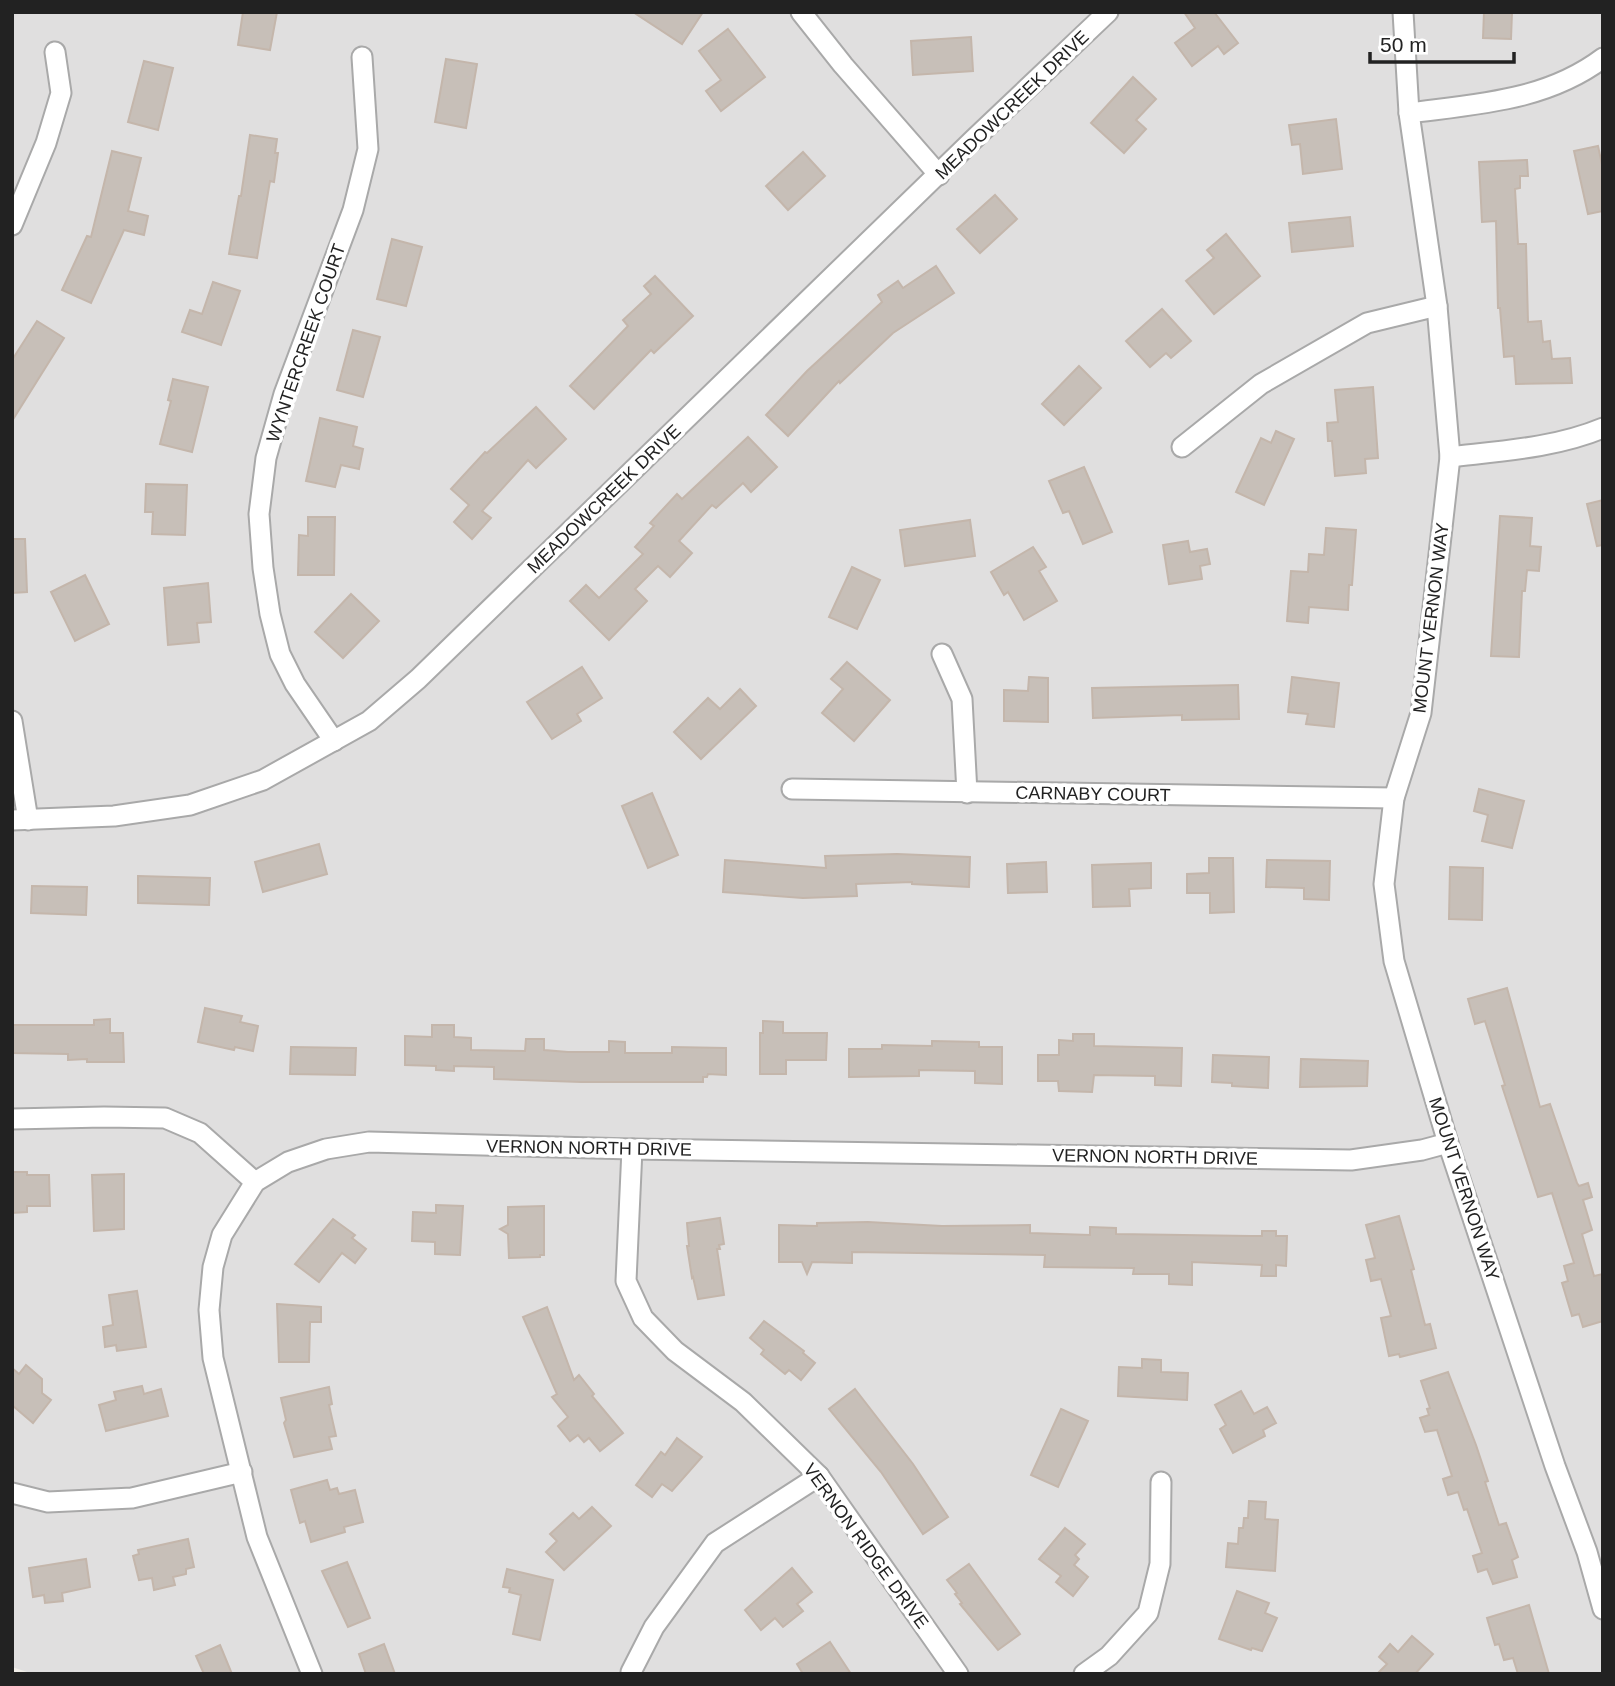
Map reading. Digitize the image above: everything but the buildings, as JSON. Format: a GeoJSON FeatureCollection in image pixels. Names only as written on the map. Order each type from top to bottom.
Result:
{"type":"FeatureCollection","features":[{"type":"Feature","properties":{"kind":"street"},"geometry":{"type":"LineString","coordinates":[[801,12],[843,65],[939,175]]}},
{"type":"Feature","properties":{"kind":"street","name":"MEADOWCREEK DRIVE"},"geometry":{"type":"LineString","coordinates":[[20,820],[114,816],[190,805],[263,780],[369,721],[418,679],[1108,12]]}},
{"type":"Feature","properties":{"kind":"street","name":"MOUNT VERNON WAY"},"geometry":{"type":"LineString","coordinates":[[1403,12],[1409,113],[1437,306],[1450,457],[1421,713],[1394,798],[1384,884],[1394,961],[1448,1143],[1555,1466],[1587,1552],[1603,1609]]}},
{"type":"Feature","properties":{"kind":"street"},"geometry":{"type":"LineString","coordinates":[[12,225],[46,144],[61,93],[55,52]]}},
{"type":"Feature","properties":{"kind":"street","name":"WYNTERCREEK COURT"},"geometry":{"type":"LineString","coordinates":[[334,741],[295,684],[280,654],[263,568],[259,514],[266,458],[284,394],[353,211],[368,149],[362,57]]}},
{"type":"Feature","properties":{"kind":"street"},"geometry":{"type":"LineString","coordinates":[[1409,113],[1518,98],[1560,83],[1585,71],[1603,58]]}},
{"type":"Feature","properties":{"kind":"street"},"geometry":{"type":"LineString","coordinates":[[1182,447],[1261,384],[1367,323],[1437,306]]}},
{"type":"Feature","properties":{"kind":"street"},"geometry":{"type":"LineString","coordinates":[[1450,457],[1579,439],[1603,428]]}},
{"type":"Feature","properties":{"kind":"street"},"geometry":{"type":"LineString","coordinates":[[942,654],[962,699],[967,793]]}},
{"type":"Feature","properties":{"kind":"street"},"geometry":{"type":"LineString","coordinates":[[12,721],[20,820]]}},
{"type":"Feature","properties":{"kind":"street","name":"CARNABY COURT"},"geometry":{"type":"LineString","coordinates":[[792,789],[1394,798]]}},
{"type":"Feature","properties":{"kind":"street"},"geometry":{"type":"LineString","coordinates":[[12,1119],[165,1118],[200,1133],[255,1182]]}},
{"type":"Feature","properties":{"kind":"street","name":"VERNON NORTH DRIVE"},"geometry":{"type":"LineString","coordinates":[[312,1674],[257,1536],[213,1358],[209,1310],[213,1267],[222,1235],[255,1182],[288,1161],[326,1149],[369,1142],[632,1149],[1351,1160],[1422,1150],[1448,1143]]}},
{"type":"Feature","properties":{"kind":"street","name":"VERNON RIDGE DRIVE"},"geometry":{"type":"LineString","coordinates":[[632,1149],[626,1281],[643,1318],[675,1351],[743,1402],[819,1476],[958,1674]]}},
{"type":"Feature","properties":{"kind":"street"},"geometry":{"type":"LineString","coordinates":[[12,1493],[48,1502],[132,1498],[242,1472]]}},
{"type":"Feature","properties":{"kind":"street"},"geometry":{"type":"LineString","coordinates":[[631,1672],[654,1627],[715,1543],[819,1476]]}},
{"type":"Feature","properties":{"kind":"street"},"geometry":{"type":"LineString","coordinates":[[1084,1674],[1109,1656],[1148,1613],[1160,1564],[1161,1482]]}},
{"type":"Feature","properties":{"kind":"shaded area"},"geometry":{"type":"Polygon","coordinates":[[[12,12],[1603,12],[1603,1674],[33,1674],[12,1667],[12,12]]]}}]}
